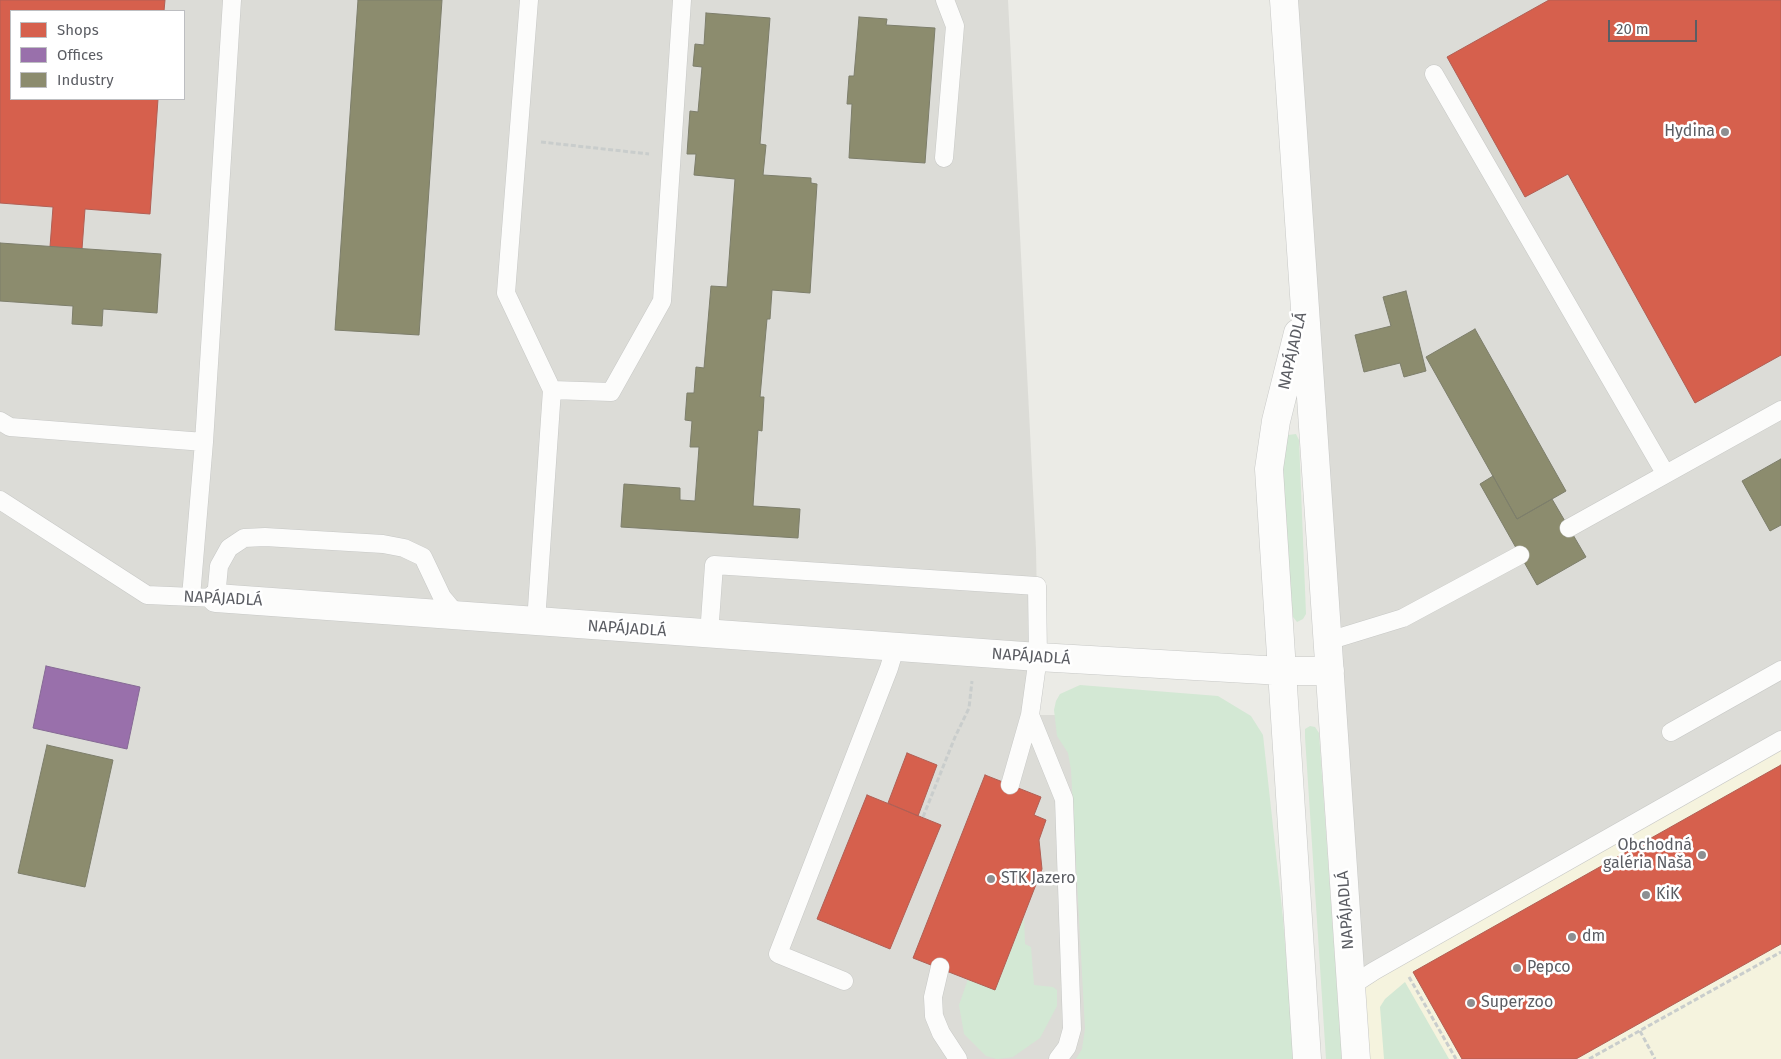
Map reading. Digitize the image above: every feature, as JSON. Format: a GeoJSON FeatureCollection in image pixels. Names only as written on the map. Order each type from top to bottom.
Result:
{"type":"FeatureCollection","features":[{"type":"Feature","properties":{"kind":"street","name":"NAPÁJADLÁ"},"geometry":{"type":"LineString","coordinates":[[1284,0],[1356,1059]]}},
{"type":"Feature","properties":{"kind":"street","name":"NAPÁJADLÁ"},"geometry":{"type":"LineString","coordinates":[[1304,299],[1295,351],[1276,421],[1269,469],[1307,1059]]}},
{"type":"Feature","properties":{"kind":"street","name":"NAPÁJADLÁ"},"geometry":{"type":"LineString","coordinates":[[204,597],[894,648],[1282,671],[1330,671]]}},
{"type":"Feature","properties":{"kind":"lane"},"geometry":{"type":"LineString","coordinates":[[204,597],[204,442],[232,0]]}},
{"type":"Feature","properties":{"kind":"lane"},"geometry":{"type":"LineString","coordinates":[[528,0],[506,293],[552,390],[536,622]]}},
{"type":"Feature","properties":{"kind":"lane"},"geometry":{"type":"LineString","coordinates":[[552,390],[611,392],[662,301],[682,0]]}},
{"type":"Feature","properties":{"kind":"lane"},"geometry":{"type":"LineString","coordinates":[[944,158],[955,26],[945,0]]}},
{"type":"Feature","properties":{"kind":"lane"},"geometry":{"type":"LineString","coordinates":[[1434,74],[1665,473]]}},
{"type":"Feature","properties":{"kind":"lane"},"geometry":{"type":"LineString","coordinates":[[1569,528],[1781,410]]}},
{"type":"Feature","properties":{"kind":"lane"},"geometry":{"type":"LineString","coordinates":[[0,421],[10,427],[204,442]]}},
{"type":"Feature","properties":{"kind":"lane","name":"NAPÁJADLÁ"},"geometry":{"type":"LineString","coordinates":[[0,500],[146,595],[204,597]]}},
{"type":"Feature","properties":{"kind":"lane"},"geometry":{"type":"LineString","coordinates":[[204,597],[218,566],[229,548],[244,538],[265,537],[383,544],[404,548],[423,557],[442,597],[457,615]]}},
{"type":"Feature","properties":{"kind":"lane"},"geometry":{"type":"LineString","coordinates":[[1328,641],[1403,618],[1520,556]]}},
{"type":"Feature","properties":{"kind":"lane"},"geometry":{"type":"LineString","coordinates":[[709,635],[714,565],[1036,586],[1038,657],[1030,714],[1010,785]]}},
{"type":"Feature","properties":{"kind":"lane"},"geometry":{"type":"LineString","coordinates":[[844,982],[778,954],[886,677],[894,648]]}},
{"type":"Feature","properties":{"kind":"lane"},"geometry":{"type":"LineString","coordinates":[[1671,732],[1781,670]]}},
{"type":"Feature","properties":{"kind":"lane"},"geometry":{"type":"LineString","coordinates":[[1030,714],[1064,799],[1072,1029],[1067,1047],[1058,1059]]}},
{"type":"Feature","properties":{"kind":"lane"},"geometry":{"type":"LineString","coordinates":[[1352,986],[1374,971],[1781,740]]}},
{"type":"Feature","properties":{"kind":"lane"},"geometry":{"type":"LineString","coordinates":[[940,967],[933,997],[934,1016],[940,1033],[958,1059]]}},
{"type":"Feature","properties":{"kind":"path"},"geometry":{"type":"LineString","coordinates":[[518,140],[672,156]]}},
{"type":"Feature","properties":{"kind":"path"},"geometry":{"type":"LineString","coordinates":[[923,817],[955,737],[969,708],[974,653]]}},
{"type":"Feature","properties":{"kind":"path"},"geometry":{"type":"LineString","coordinates":[[1589,1059],[1781,952]]}},
{"type":"Feature","properties":{"kind":"path"},"geometry":{"type":"LineString","coordinates":[[1406,972],[1456,1059]]}},
{"type":"Feature","properties":{"kind":"path"},"geometry":{"type":"LineString","coordinates":[[1640,1031],[1655,1059]]}},
{"type":"Feature","properties":{"kind":"shaded area"},"geometry":{"type":"Polygon","coordinates":[[[0,0],[1008,0],[1036,549],[1038,657],[1031,715],[1081,715],[1098,1059],[0,1059],[0,0]]]}},
{"type":"Feature","properties":{"kind":"shaded area"},"geometry":{"type":"Polygon","coordinates":[[[1284,0],[1781,0],[1781,740],[1351,986],[1284,0]]]}},
{"type":"Feature","properties":{"kind":"shaded area","name":"Obchodná galéria Naša"},"geometry":{"type":"Polygon","coordinates":[[[1781,740],[1781,1059],[1356,1059],[1351,986],[1781,740]]]}},
{"type":"Feature","properties":{"kind":"green space"},"geometry":{"type":"Polygon","coordinates":[[[1296,434],[1299,440],[1306,614],[1303,619],[1297,622],[1293,617],[1280,462],[1288,435],[1296,434]]]}},
{"type":"Feature","properties":{"kind":"green space"},"geometry":{"type":"Polygon","coordinates":[[[1080,685],[1218,696],[1251,716],[1263,735],[1283,918],[1294,1059],[1076,1059],[1082,1049],[1085,1029],[1071,770],[1068,753],[1057,736],[1054,710],[1060,694],[1080,685]]]}},
{"type":"Feature","properties":{"kind":"green space"},"geometry":{"type":"Polygon","coordinates":[[[1310,726],[1315,727],[1319,733],[1342,1059],[1326,1059],[1305,737],[1305,729],[1310,726]]]}},
{"type":"Feature","properties":{"kind":"green space"},"geometry":{"type":"Polygon","coordinates":[[[1024,917],[1025,944],[1031,947],[1034,985],[1053,987],[1057,990],[1057,1006],[1040,1038],[1013,1057],[997,1059],[986,1056],[964,1034],[959,1005],[968,979],[995,990],[1024,917]]]}},
{"type":"Feature","properties":{"kind":"green space"},"geometry":{"type":"Polygon","coordinates":[[[1405,982],[1449,1059],[1384,1059],[1380,1007],[1385,999],[1405,982]]]}},
{"type":"Feature","properties":{"kind":"building: Shops"},"geometry":{"type":"Polygon","coordinates":[[[0,0],[165,0],[164,10],[10,10],[10,100],[158,100],[150,214],[85,209],[82,249],[50,247],[53,207],[0,203],[0,0]]]}},
{"type":"Feature","properties":{"kind":"building: Shops"},"geometry":{"type":"Polygon","coordinates":[[[1549,0],[1781,0],[1781,355],[1695,403],[1568,174],[1525,197],[1447,57],[1549,0]]]}},
{"type":"Feature","properties":{"kind":"building: Shops"},"geometry":{"type":"Polygon","coordinates":[[[907,753],[937,765],[918,816],[888,803],[907,753]]]}},
{"type":"Feature","properties":{"kind":"building: Shops","name":"Obchodná galéria Naša"},"geometry":{"type":"Polygon","coordinates":[[[1781,765],[1781,944],[1576,1059],[1462,1059],[1413,972],[1781,765]]]}},
{"type":"Feature","properties":{"kind":"building: Shops","name":"STK Jazero"},"geometry":{"type":"Polygon","coordinates":[[[985,775],[1041,797],[1034,815],[1046,820],[1039,840],[1042,869],[995,990],[913,958],[985,775]]]}},
{"type":"Feature","properties":{"kind":"building: Shops"},"geometry":{"type":"Polygon","coordinates":[[[867,795],[941,825],[890,949],[817,919],[867,795]]]}},
{"type":"Feature","properties":{"kind":"building: Offices"},"geometry":{"type":"Polygon","coordinates":[[[46,666],[140,687],[127,749],[33,728],[46,666]]]}},
{"type":"Feature","properties":{"kind":"building: Industry"},"geometry":{"type":"Polygon","coordinates":[[[358,0],[442,0],[419,335],[335,330],[358,0]]]}},
{"type":"Feature","properties":{"kind":"building: Industry"},"geometry":{"type":"Polygon","coordinates":[[[706,13],[770,18],[760,144],[766,145],[763,175],[811,178],[811,183],[817,184],[810,293],[772,290],[770,319],[767,319],[760,397],[764,397],[762,431],[758,430],[753,506],[800,509],[798,538],[621,527],[624,484],[680,488],[680,500],[695,501],[699,447],[690,447],[692,421],[685,420],[687,393],[694,393],[696,367],[704,368],[711,286],[727,287],[735,179],[694,175],[696,154],[687,154],[690,111],[698,112],[702,67],[693,66],[695,44],[704,45],[706,13]]]}},
{"type":"Feature","properties":{"kind":"building: Industry"},"geometry":{"type":"Polygon","coordinates":[[[859,17],[887,19],[886,25],[935,28],[925,163],[849,158],[852,104],[847,104],[849,76],[854,76],[859,17]]]}},
{"type":"Feature","properties":{"kind":"building: Industry"},"geometry":{"type":"Polygon","coordinates":[[[0,243],[161,254],[157,313],[103,309],[102,326],[72,324],[73,306],[0,301],[0,243]]]}},
{"type":"Feature","properties":{"kind":"building: Industry"},"geometry":{"type":"Polygon","coordinates":[[[1406,291],[1426,371],[1404,377],[1400,363],[1364,372],[1355,335],[1391,326],[1383,297],[1406,291]]]}},
{"type":"Feature","properties":{"kind":"building: Industry"},"geometry":{"type":"Polygon","coordinates":[[[1475,329],[1566,491],[1517,519],[1426,357],[1475,329]]]}},
{"type":"Feature","properties":{"kind":"building: Industry"},"geometry":{"type":"Polygon","coordinates":[[[1781,459],[1781,525],[1770,531],[1742,481],[1781,459]]]}},
{"type":"Feature","properties":{"kind":"building: Industry"},"geometry":{"type":"Polygon","coordinates":[[[1493,476],[1517,519],[1552,499],[1586,557],[1537,585],[1480,484],[1493,476]]]}},
{"type":"Feature","properties":{"kind":"building: Industry"},"geometry":{"type":"Polygon","coordinates":[[[47,745],[113,760],[85,887],[18,873],[47,745]]]}},
{"type":"Feature","properties":{"kind":"place","name":"Hydina"},"geometry":{"type":"Point","coordinates":[1725,132]}},
{"type":"Feature","properties":{"kind":"place","name":"Obchodná galéria Naša"},"geometry":{"type":"Point","coordinates":[1702,855]}},
{"type":"Feature","properties":{"kind":"place","name":"STK Jazero"},"geometry":{"type":"Point","coordinates":[991,879]}},
{"type":"Feature","properties":{"kind":"place","name":"KiK"},"geometry":{"type":"Point","coordinates":[1646,895]}},
{"type":"Feature","properties":{"kind":"place","name":"dm"},"geometry":{"type":"Point","coordinates":[1572,937]}},
{"type":"Feature","properties":{"kind":"place","name":"Pepco"},"geometry":{"type":"Point","coordinates":[1517,968]}},
{"type":"Feature","properties":{"kind":"place","name":"Super zoo"},"geometry":{"type":"Point","coordinates":[1471,1003]}}]}
